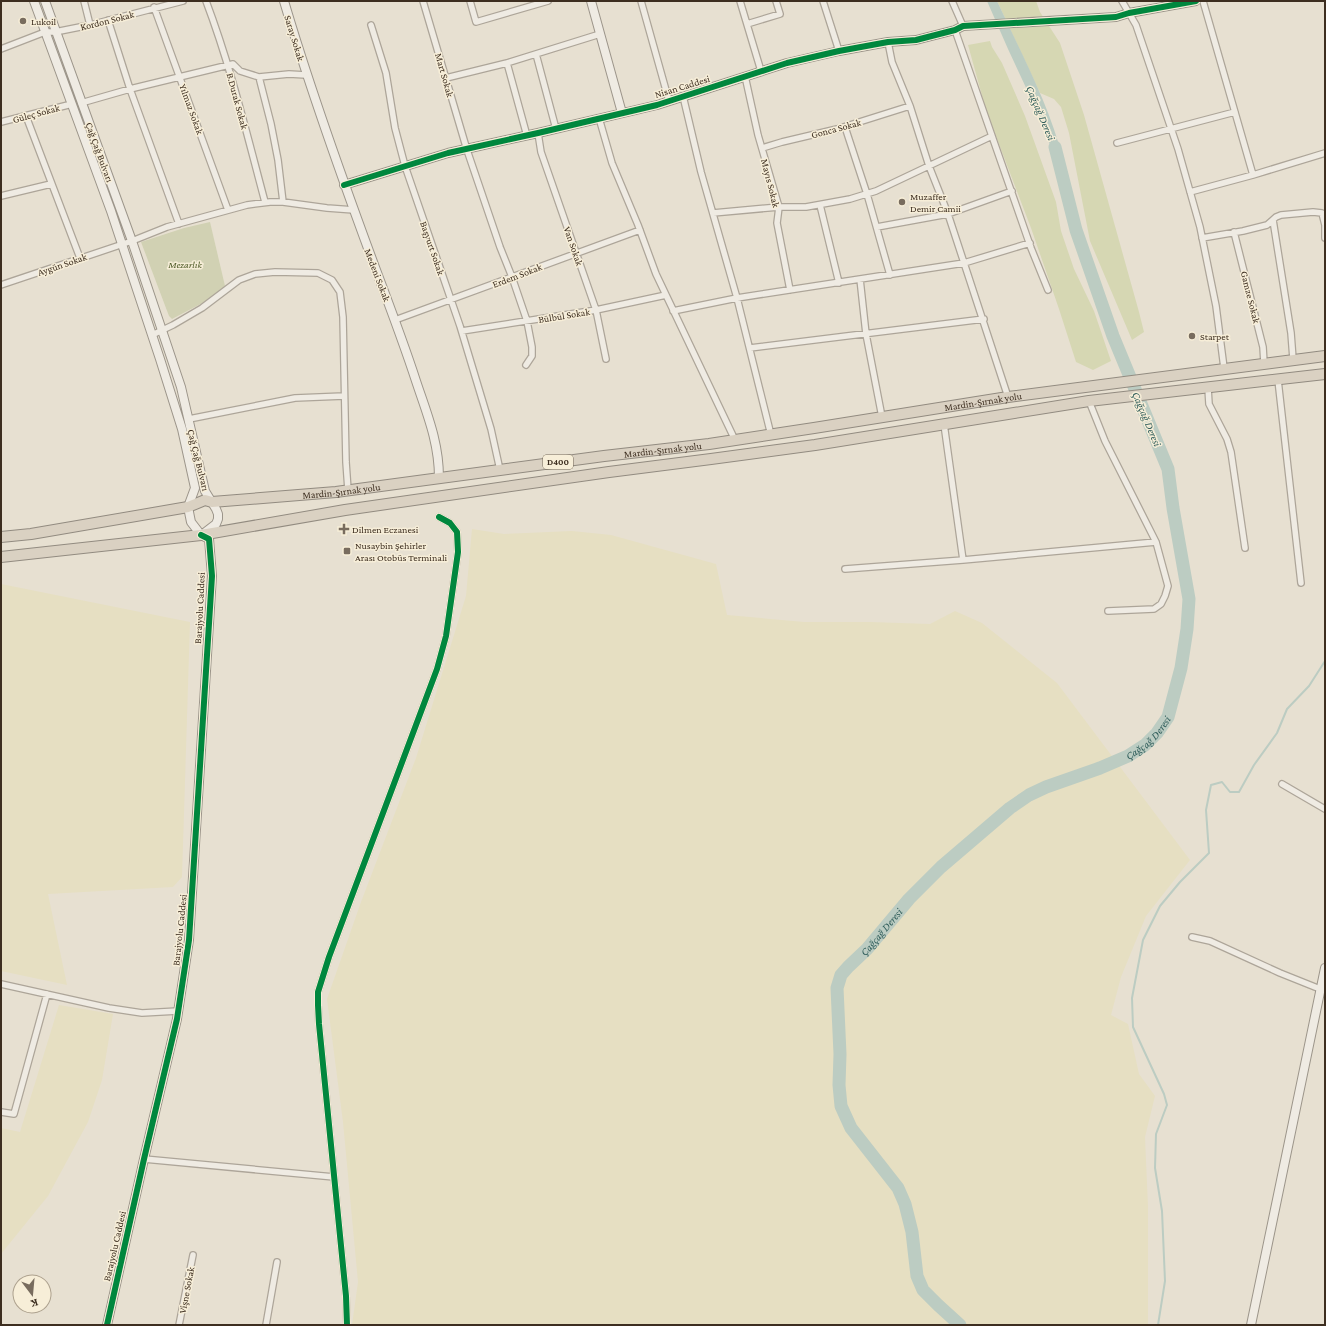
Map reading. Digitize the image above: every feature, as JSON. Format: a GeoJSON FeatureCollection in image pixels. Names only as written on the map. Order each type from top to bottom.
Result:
{"type":"FeatureCollection","features":[{"type":"Feature","properties":{"kind":"highway","name":"Mardin-Şırnak yolu"},"geometry":{"type":"LineString","coordinates":[[1,537],[31,534],[188,507],[205,500],[212,502],[348,490],[735,440],[1008,397],[1325,356]]}},
{"type":"Feature","properties":{"kind":"highway","name":"Mardin-Şırnak yolu"},"geometry":{"type":"LineString","coordinates":[[1,557],[201,535],[345,510],[609,472],[726,457],[1089,401],[1325,374]]}},
{"type":"Feature","properties":{"kind":"street","name":"Çağ Çağ Bulvarı"},"geometry":{"type":"LineString","coordinates":[[34,1],[122,244],[182,429],[195,488],[188,507]]}},
{"type":"Feature","properties":{"kind":"street","name":"Çağ Çağ Bulvarı"},"geometry":{"type":"LineString","coordinates":[[45,1],[132,241],[163,329],[181,387],[205,491],[218,514],[216,524],[201,535]]}},
{"type":"Feature","properties":{"kind":"street"},"geometry":{"type":"LineString","coordinates":[[84,1],[90,25]]}},
{"type":"Feature","properties":{"kind":"street","name":"Kordon Sokak"},"geometry":{"type":"LineString","coordinates":[[45,32],[55,32],[90,25],[154,7],[183,1]]}},
{"type":"Feature","properties":{"kind":"street","name":"B.Durak Sokak"},"geometry":{"type":"LineString","coordinates":[[206,1],[218,31],[238,97],[264,202]]}},
{"type":"Feature","properties":{"kind":"street","name":"Saray Sokak"},"geometry":{"type":"LineString","coordinates":[[284,1],[306,75]]}},
{"type":"Feature","properties":{"kind":"street","name":"Mart Sokak"},"geometry":{"type":"LineString","coordinates":[[423,1],[467,150],[527,321],[532,346],[532,356],[526,365]]}},
{"type":"Feature","properties":{"kind":"street"},"geometry":{"type":"LineString","coordinates":[[470,1],[476,22],[548,1]]}},
{"type":"Feature","properties":{"kind":"street"},"geometry":{"type":"LineString","coordinates":[[591,1],[622,113]]}},
{"type":"Feature","properties":{"kind":"street"},"geometry":{"type":"LineString","coordinates":[[641,1],[669,101]]}},
{"type":"Feature","properties":{"kind":"street"},"geometry":{"type":"LineString","coordinates":[[740,1],[760,71]]}},
{"type":"Feature","properties":{"kind":"street"},"geometry":{"type":"LineString","coordinates":[[747,24],[780,14],[776,1]]}},
{"type":"Feature","properties":{"kind":"street"},"geometry":{"type":"LineString","coordinates":[[823,1],[839,51]]}},
{"type":"Feature","properties":{"kind":"street"},"geometry":{"type":"LineString","coordinates":[[952,1],[992,136],[1048,290]]}},
{"type":"Feature","properties":{"kind":"street"},"geometry":{"type":"LineString","coordinates":[[1122,1],[1136,25],[1171,128],[1190,192],[1202,238],[1216,306],[1224,368]]}},
{"type":"Feature","properties":{"kind":"street","name":"Nisan Caddesi"},"geometry":{"type":"LineString","coordinates":[[344,185],[448,153],[527,136],[669,101],[787,63],[839,51],[888,42],[916,40],[959,28],[976,25],[1116,17],[1129,13],[1196,1]]}},
{"type":"Feature","properties":{"kind":"street"},"geometry":{"type":"LineString","coordinates":[[1204,1],[1234,112],[1253,175]]}},
{"type":"Feature","properties":{"kind":"street","name":"Yılmaz Sokak"},"geometry":{"type":"LineString","coordinates":[[154,7],[164,38],[180,76],[228,210]]}},
{"type":"Feature","properties":{"kind":"street"},"geometry":{"type":"LineString","coordinates":[[108,20],[130,89],[179,224]]}},
{"type":"Feature","properties":{"kind":"street","name":"Başyurt Sokak"},"geometry":{"type":"LineString","coordinates":[[371,25],[386,73],[395,128],[405,166],[450,300],[462,331],[491,429],[500,470]]}},
{"type":"Feature","properties":{"kind":"street"},"geometry":{"type":"LineString","coordinates":[[1,49],[45,32]]}},
{"type":"Feature","properties":{"kind":"street"},"geometry":{"type":"LineString","coordinates":[[446,78],[507,63],[600,34]]}},
{"type":"Feature","properties":{"kind":"street"},"geometry":{"type":"LineString","coordinates":[[888,42],[892,62],[910,106],[929,166],[948,214],[1008,397]]}},
{"type":"Feature","properties":{"kind":"street"},"geometry":{"type":"LineString","coordinates":[[536,54],[556,129]]}},
{"type":"Feature","properties":{"kind":"street"},"geometry":{"type":"LineString","coordinates":[[507,63],[527,136]]}},
{"type":"Feature","properties":{"kind":"street"},"geometry":{"type":"LineString","coordinates":[[81,103],[180,76],[233,64],[240,71],[259,78],[289,74],[306,75]]}},
{"type":"Feature","properties":{"kind":"street","name":"Medeni Sokak"},"geometry":{"type":"LineString","coordinates":[[306,75],[313,90],[344,185],[395,320],[434,433],[439,458],[439,478]]}},
{"type":"Feature","properties":{"kind":"street","name":"Mayıs Sokak"},"geometry":{"type":"LineString","coordinates":[[745,76],[762,148],[779,208],[777,223],[790,290]]}},
{"type":"Feature","properties":{"kind":"street"},"geometry":{"type":"LineString","coordinates":[[259,78],[271,124],[278,160],[283,202]]}},
{"type":"Feature","properties":{"kind":"street"},"geometry":{"type":"LineString","coordinates":[[683,96],[701,172],[737,298],[771,435]]}},
{"type":"Feature","properties":{"kind":"street","name":"Güleç Sokak"},"geometry":{"type":"LineString","coordinates":[[1,122],[72,104]]}},
{"type":"Feature","properties":{"kind":"street","name":"Gonca Sokak"},"geometry":{"type":"LineString","coordinates":[[762,148],[845,127],[910,106]]}},
{"type":"Feature","properties":{"kind":"street"},"geometry":{"type":"LineString","coordinates":[[1116,143],[1234,112]]}},
{"type":"Feature","properties":{"kind":"street"},"geometry":{"type":"LineString","coordinates":[[26,116],[80,258]]}},
{"type":"Feature","properties":{"kind":"street"},"geometry":{"type":"LineString","coordinates":[[599,118],[612,164],[640,230],[656,274],[735,440]]}},
{"type":"Feature","properties":{"kind":"street"},"geometry":{"type":"LineString","coordinates":[[845,127],[867,194],[890,275]]}},
{"type":"Feature","properties":{"kind":"street","name":"Van Sokak"},"geometry":{"type":"LineString","coordinates":[[538,133],[542,152],[596,310],[606,359]]}},
{"type":"Feature","properties":{"kind":"street"},"geometry":{"type":"LineString","coordinates":[[713,213],[779,208],[806,208],[850,199],[867,194],[992,136]]}},
{"type":"Feature","properties":{"kind":"street"},"geometry":{"type":"LineString","coordinates":[[1190,192],[1325,153]]}},
{"type":"Feature","properties":{"kind":"street"},"geometry":{"type":"LineString","coordinates":[[1,196],[52,184]]}},
{"type":"Feature","properties":{"kind":"street"},"geometry":{"type":"LineString","coordinates":[[877,227],[948,214],[1012,190]]}},
{"type":"Feature","properties":{"kind":"street","name":"Aygün Sokak"},"geometry":{"type":"LineString","coordinates":[[1,285],[132,241],[167,227],[247,205],[264,202],[283,202],[354,210]]}},
{"type":"Feature","properties":{"kind":"street"},"geometry":{"type":"LineString","coordinates":[[820,205],[840,282]]}},
{"type":"Feature","properties":{"kind":"street"},"geometry":{"type":"LineString","coordinates":[[1202,238],[1266,225],[1281,215],[1313,212],[1322,213],[1325,225],[1325,238]]}},
{"type":"Feature","properties":{"kind":"street"},"geometry":{"type":"LineString","coordinates":[[1273,220],[1290,325],[1293,360]]}},
{"type":"Feature","properties":{"kind":"street","name":"Erdem Sokak"},"geometry":{"type":"LineString","coordinates":[[395,320],[576,252],[640,230]]}},
{"type":"Feature","properties":{"kind":"street","name":"Gamze Sokak"},"geometry":{"type":"LineString","coordinates":[[1234,232],[1263,347],[1264,363]]}},
{"type":"Feature","properties":{"kind":"street"},"geometry":{"type":"LineString","coordinates":[[673,311],[737,298],[964,263],[1030,243]]}},
{"type":"Feature","properties":{"kind":"street"},"geometry":{"type":"LineString","coordinates":[[152,335],[179,322],[202,308],[239,280],[255,274],[275,272],[318,273],[332,280],[340,292],[343,317],[344,396],[348,490]]}},
{"type":"Feature","properties":{"kind":"street"},"geometry":{"type":"LineString","coordinates":[[860,280],[866,334],[882,417]]}},
{"type":"Feature","properties":{"kind":"street","name":"Bülbül Sokak"},"geometry":{"type":"LineString","coordinates":[[462,331],[596,310],[666,295]]}},
{"type":"Feature","properties":{"kind":"street"},"geometry":{"type":"LineString","coordinates":[[750,348],[984,320]]}},
{"type":"Feature","properties":{"kind":"street"},"geometry":{"type":"LineString","coordinates":[[1278,380],[1301,583]]}},
{"type":"Feature","properties":{"kind":"street"},"geometry":{"type":"LineString","coordinates":[[1208,388],[1209,404],[1227,439],[1231,452],[1246,548]]}},
{"type":"Feature","properties":{"kind":"street"},"geometry":{"type":"LineString","coordinates":[[188,419],[295,398],[344,396]]}},
{"type":"Feature","properties":{"kind":"street"},"geometry":{"type":"LineString","coordinates":[[1089,401],[1105,441],[1156,542],[1168,586],[1161,604],[1154,609],[1108,611]]}},
{"type":"Feature","properties":{"kind":"street"},"geometry":{"type":"LineString","coordinates":[[944,424],[963,560]]}},
{"type":"Feature","properties":{"kind":"street"},"geometry":{"type":"LineString","coordinates":[[188,507],[191,522],[201,535]]}},
{"type":"Feature","properties":{"kind":"street"},"geometry":{"type":"LineString","coordinates":[[347,1325],[346,1296],[319,1024],[318,992],[329,957],[432,682],[446,636],[458,552],[457,532],[450,524],[439,518]]}},
{"type":"Feature","properties":{"kind":"street","name":"Barajyolu Caddesi"},"geometry":{"type":"LineString","coordinates":[[107,1325],[178,1010],[189,940],[212,576],[209,539],[201,535]]}},
{"type":"Feature","properties":{"kind":"street"},"geometry":{"type":"LineString","coordinates":[[845,569],[963,560],[1156,542]]}},
{"type":"Feature","properties":{"kind":"street"},"geometry":{"type":"LineString","coordinates":[[1282,784],[1325,809]]}},
{"type":"Feature","properties":{"kind":"street"},"geometry":{"type":"LineString","coordinates":[[1192,937],[1210,941],[1280,973],[1320,989]]}},
{"type":"Feature","properties":{"kind":"street"},"geometry":{"type":"LineString","coordinates":[[1251,1325],[1325,968]]}},
{"type":"Feature","properties":{"kind":"street"},"geometry":{"type":"LineString","coordinates":[[1,984],[109,1008],[142,1013],[178,1010]]}},
{"type":"Feature","properties":{"kind":"street"},"geometry":{"type":"LineString","coordinates":[[1,1112],[14,1114],[47,994]]}},
{"type":"Feature","properties":{"kind":"street"},"geometry":{"type":"LineString","coordinates":[[144,1159],[334,1177]]}},
{"type":"Feature","properties":{"kind":"street","name":"Vişne Sokak"},"geometry":{"type":"LineString","coordinates":[[179,1325],[193,1254]]}},
{"type":"Feature","properties":{"kind":"street"},"geometry":{"type":"LineString","coordinates":[[266,1325],[277,1262]]}},
{"type":"Feature","properties":{"kind":"shaded area"},"geometry":{"type":"Polygon","coordinates":[[[472,529],[504,534],[572,531],[611,535],[716,564],[727,615],[804,622],[930,624],[955,611],[982,623],[1057,683],[1190,860],[1146,916],[1121,977],[1111,1015],[1128,1024],[1139,1074],[1155,1096],[1145,1137],[1148,1207],[1148,1325],[352,1325],[358,1282],[343,1122],[327,999],[361,902],[416,758],[466,596],[472,529]]]}},
{"type":"Feature","properties":{"kind":"shaded area"},"geometry":{"type":"Polygon","coordinates":[[[1,584],[190,622],[182,877],[173,887],[48,894],[67,985],[1,971],[1,584]]]}},
{"type":"Feature","properties":{"kind":"shaded area"},"geometry":{"type":"Polygon","coordinates":[[[59,1005],[113,1014],[102,1080],[88,1122],[48,1196],[1,1254],[1,1128],[20,1132],[59,1005]]]}},
{"type":"Feature","properties":{"kind":"green space"},"geometry":{"type":"Polygon","coordinates":[[[997,1],[1036,1],[1040,12],[1060,43],[1084,115],[1144,332],[1132,340],[1090,241],[1069,133],[1061,107],[1054,99],[1040,93],[997,1]]]}},
{"type":"Feature","properties":{"kind":"green space"},"geometry":{"type":"Polygon","coordinates":[[[990,41],[1002,63],[1025,116],[1056,202],[1061,231],[1074,269],[1094,311],[1111,361],[1093,370],[1076,362],[1031,228],[986,110],[968,45],[990,41]]]}},
{"type":"Feature","properties":{"kind":"green space","name":"Mezarlık"},"geometry":{"type":"Polygon","coordinates":[[[210,222],[225,286],[210,299],[172,319],[169,316],[141,242],[184,228],[210,222]]]}},
{"type":"Feature","properties":{"kind":"water"},"geometry":{"type":"Polygon","coordinates":[[[987,1],[997,1],[1034,79],[1057,139],[1063,159],[1060,164],[1056,162],[1042,122],[987,1]]]}},
{"type":"Feature","properties":{"kind":"waterway","name":"Çağçağ Deresi"},"geometry":{"type":"LineString","coordinates":[[960,1325],[923,1290],[917,1276],[912,1232],[905,1204],[898,1188],[851,1128],[841,1106],[839,1085],[840,1054],[837,988],[841,975],[867,949],[909,899],[941,867],[1010,808],[1029,795],[1046,787],[1100,768],[1128,756],[1145,745],[1157,733],[1168,717],[1181,668],[1187,629],[1189,599],[1173,508],[1168,469],[1113,336],[1076,230],[1055,147]]}},
{"type":"Feature","properties":{"kind":"waterway"},"geometry":{"type":"LineString","coordinates":[[1158,1325],[1165,1281],[1162,1211],[1155,1168],[1156,1134],[1167,1105],[1164,1094],[1133,1027],[1132,998],[1143,940],[1160,906],[1180,882],[1209,853],[1206,810],[1211,785],[1222,782],[1230,792],[1239,792],[1254,765],[1277,733],[1287,709],[1309,686],[1325,661]]}},
{"type":"Feature","properties":{"kind":"cycle path"},"geometry":{"type":"LineString","coordinates":[[344,185],[448,153],[657,105],[787,63],[839,51],[888,42],[916,40],[955,30],[963,26],[1116,17],[1129,13],[1196,1]]}},
{"type":"Feature","properties":{"kind":"cycle path"},"geometry":{"type":"LineString","coordinates":[[347,1325],[346,1296],[319,1024],[318,992],[329,957],[437,669],[446,636],[458,552],[457,532],[450,523],[439,517]]}},
{"type":"Feature","properties":{"kind":"cycle path"},"geometry":{"type":"LineString","coordinates":[[107,1325],[177,1019],[189,940],[212,576],[209,539],[201,535]]}},
{"type":"Feature","properties":{"kind":"place","name":"Lukoil"},"geometry":{"type":"Point","coordinates":[23,21]}},
{"type":"Feature","properties":{"kind":"place","name":"Muzaffer Demir Camii"},"geometry":{"type":"Point","coordinates":[902,202]}},
{"type":"Feature","properties":{"kind":"place","name":"Starpet"},"geometry":{"type":"Point","coordinates":[1192,336]}},
{"type":"Feature","properties":{"kind":"place","name":"Dilmen Eczanesi"},"geometry":{"type":"Point","coordinates":[344,529]}},
{"type":"Feature","properties":{"kind":"place","name":"Nusaybin Şehirler Arası Otobüs Terminali"},"geometry":{"type":"Point","coordinates":[347,551]}}]}
